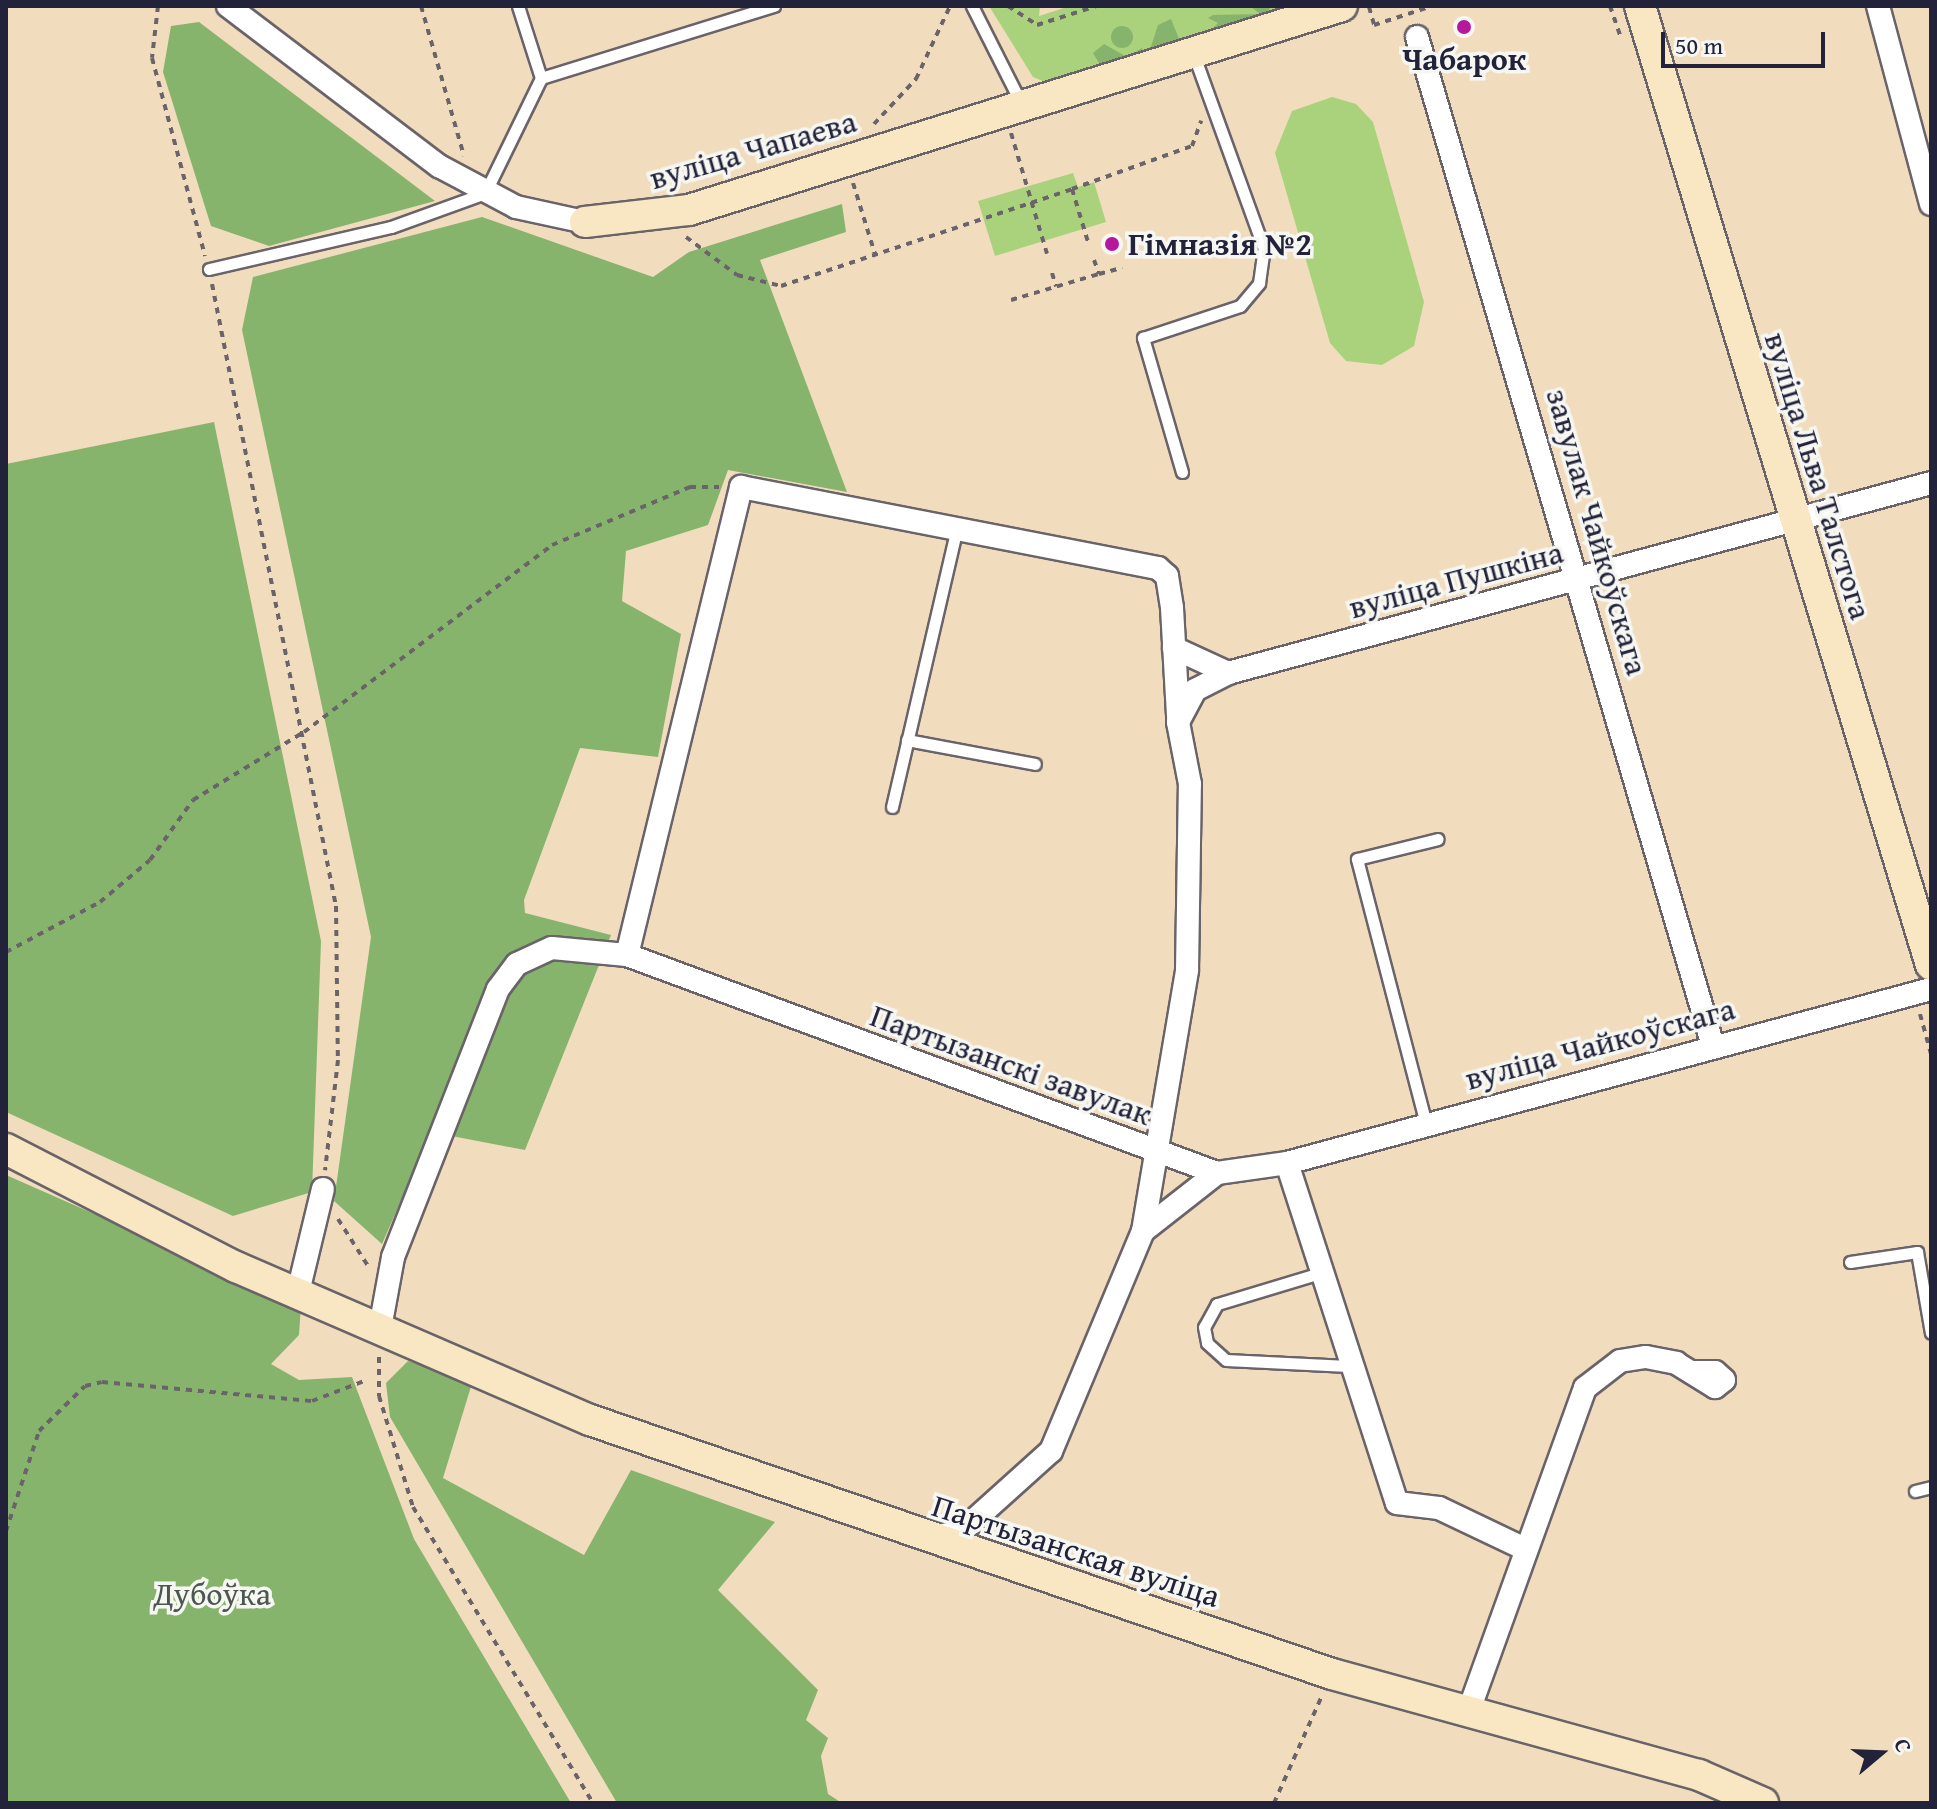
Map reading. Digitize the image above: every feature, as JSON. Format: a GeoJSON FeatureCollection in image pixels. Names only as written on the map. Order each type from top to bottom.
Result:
{"type":"FeatureCollection","features":[{"type":"Feature","properties":{"kind":"main road","name":"вуліца Чапаева"},"geometry":{"type":"LineString","coordinates":[[585,222],[659,216],[1017,118],[1193,54],[1342,6]]}},
{"type":"Feature","properties":{"kind":"main road","name":"вуліца Льва Талстога"},"geometry":{"type":"LineString","coordinates":[[1640,6],[1793,521],[1931,965]]}},
{"type":"Feature","properties":{"kind":"main road","name":"Партызанская вуліца"},"geometry":{"type":"LineString","coordinates":[[6,1149],[298,1292],[590,1420],[924,1540],[1332,1674],[1699,1775],[1763,1803]]}},
{"type":"Feature","properties":{"kind":"street","name":"вуліца Чапаева"},"geometry":{"type":"LineString","coordinates":[[228,6],[429,160],[488,186],[532,213],[585,222]]}},
{"type":"Feature","properties":{"kind":"street"},"geometry":{"type":"LineString","coordinates":[[1878,6],[1931,204]]}},
{"type":"Feature","properties":{"kind":"street","name":"завулак Чайкоўскага"},"geometry":{"type":"LineString","coordinates":[[1417,37],[1713,1046]]}},
{"type":"Feature","properties":{"kind":"street","name":"вуліца Пушкіна"},"geometry":{"type":"LineString","coordinates":[[1228,673],[1579,581],[1931,483]]}},
{"type":"Feature","properties":{"kind":"street"},"geometry":{"type":"LineString","coordinates":[[627,955],[741,487],[957,526]]}},
{"type":"Feature","properties":{"kind":"street","name":"Партызанскі завулак"},"geometry":{"type":"LineString","coordinates":[[380,1328],[384,1287],[498,989],[517,964],[552,948],[627,955],[1159,1152],[1190,906],[1190,784],[1178,722],[1172,608],[1167,576],[1158,568],[957,526]]}},
{"type":"Feature","properties":{"kind":"street"},"geometry":{"type":"LineString","coordinates":[[1174,648],[1228,673]]}},
{"type":"Feature","properties":{"kind":"street"},"geometry":{"type":"LineString","coordinates":[[1178,722],[1195,690],[1228,673]]}},
{"type":"Feature","properties":{"kind":"street","name":"вуліца Чайкоўскага"},"geometry":{"type":"LineString","coordinates":[[1159,1152],[1217,1173],[1287,1163],[1922,991]]}},
{"type":"Feature","properties":{"kind":"street"},"geometry":{"type":"LineString","coordinates":[[924,1540],[962,1531],[1051,1451],[1143,1231],[1159,1152]]}},
{"type":"Feature","properties":{"kind":"street"},"geometry":{"type":"LineString","coordinates":[[1287,1163],[1348,1366],[1397,1503],[1439,1508],[1525,1549]]}},
{"type":"Feature","properties":{"kind":"street"},"geometry":{"type":"LineString","coordinates":[[1143,1231],[1217,1173]]}},
{"type":"Feature","properties":{"kind":"street"},"geometry":{"type":"LineString","coordinates":[[298,1292],[323,1189]]}},
{"type":"Feature","properties":{"kind":"street"},"geometry":{"type":"LineString","coordinates":[[1468,1713],[1578,1400],[1594,1378],[1620,1361],[1646,1357],[1692,1372]]}},
{"type":"Feature","properties":{"kind":"lane"},"geometry":{"type":"LineString","coordinates":[[209,269],[391,227],[488,186],[541,78],[518,6]]}},
{"type":"Feature","properties":{"kind":"lane"},"geometry":{"type":"LineString","coordinates":[[541,78],[774,6]]}},
{"type":"Feature","properties":{"kind":"lane"},"geometry":{"type":"LineString","coordinates":[[972,6],[1017,118]]}},
{"type":"Feature","properties":{"kind":"lane"},"geometry":{"type":"LineString","coordinates":[[1182,472],[1143,338],[1240,306],[1259,283],[1264,249],[1193,54]]}},
{"type":"Feature","properties":{"kind":"lane"},"geometry":{"type":"LineString","coordinates":[[892,807],[957,526]]}},
{"type":"Feature","properties":{"kind":"lane"},"geometry":{"type":"LineString","coordinates":[[907,740],[1035,764]]}},
{"type":"Feature","properties":{"kind":"lane"},"geometry":{"type":"LineString","coordinates":[[1426,1124],[1357,859],[1438,839]]}},
{"type":"Feature","properties":{"kind":"lane"},"geometry":{"type":"LineString","coordinates":[[1850,1262],[1917,1252],[1931,1333]]}},
{"type":"Feature","properties":{"kind":"lane"},"geometry":{"type":"LineString","coordinates":[[1320,1273],[1217,1304],[1204,1327],[1207,1343],[1226,1360],[1348,1366]]}},
{"type":"Feature","properties":{"kind":"lane"},"geometry":{"type":"LineString","coordinates":[[1915,1491],[1931,1487]]}},
{"type":"Feature","properties":{"kind":"path"},"geometry":{"type":"LineString","coordinates":[[158,6],[152,58],[209,269],[304,732],[342,964],[323,1189],[384,1287]]}},
{"type":"Feature","properties":{"kind":"path"},"geometry":{"type":"LineString","coordinates":[[421,6],[467,149],[459,163],[488,186]]}},
{"type":"Feature","properties":{"kind":"path"},"geometry":{"type":"LineString","coordinates":[[863,133],[916,79],[950,6]]}},
{"type":"Feature","properties":{"kind":"path"},"geometry":{"type":"LineString","coordinates":[[1008,6],[1037,25],[1097,6]]}},
{"type":"Feature","properties":{"kind":"path"},"geometry":{"type":"LineString","coordinates":[[1369,6],[1374,25],[1432,6]]}},
{"type":"Feature","properties":{"kind":"path"},"geometry":{"type":"LineString","coordinates":[[659,216],[737,275],[781,286],[1192,146],[1205,111]]}},
{"type":"Feature","properties":{"kind":"path"},"geometry":{"type":"LineString","coordinates":[[1017,118],[1031,202],[1047,254]]}},
{"type":"Feature","properties":{"kind":"path"},"geometry":{"type":"LineString","coordinates":[[851,176],[875,254]]}},
{"type":"Feature","properties":{"kind":"path"},"geometry":{"type":"LineString","coordinates":[[1072,189],[1088,242]]}},
{"type":"Feature","properties":{"kind":"path"},"geometry":{"type":"LineString","coordinates":[[1094,260],[1099,274]]}},
{"type":"Feature","properties":{"kind":"path"},"geometry":{"type":"LineString","coordinates":[[1011,300],[1122,268]]}},
{"type":"Feature","properties":{"kind":"path"},"geometry":{"type":"LineString","coordinates":[[1052,273],[1057,287]]}},
{"type":"Feature","properties":{"kind":"path"},"geometry":{"type":"LineString","coordinates":[[6,952],[100,902],[150,860],[193,800],[304,732],[552,545],[690,487],[741,487]]}},
{"type":"Feature","properties":{"kind":"path"},"geometry":{"type":"LineString","coordinates":[[1922,991],[1931,1054]]}},
{"type":"Feature","properties":{"kind":"path"},"geometry":{"type":"LineString","coordinates":[[380,1328],[379,1396],[413,1507],[593,1803]]}},
{"type":"Feature","properties":{"kind":"path"},"geometry":{"type":"LineString","coordinates":[[6,1531],[39,1431],[85,1386],[102,1382],[312,1401],[367,1380]]}},
{"type":"Feature","properties":{"kind":"path"},"geometry":{"type":"LineString","coordinates":[[1274,1803],[1332,1674]]}},
{"type":"Feature","properties":{"kind":"green space"},"geometry":{"type":"Polygon","coordinates":[[[989,6],[1040,6],[1039,16],[1070,6],[1306,6],[1052,85],[1033,77],[989,6]]]}},
{"type":"Feature","properties":{"kind":"green space"},"geometry":{"type":"Polygon","coordinates":[[[1250,6],[1280,6],[1270,7],[1264,23],[1208,33],[1218,23],[1208,18],[1213,15],[1260,14],[1250,6]]]}},
{"type":"Feature","properties":{"kind":"green space"},"geometry":{"type":"Polygon","coordinates":[[[1171,19],[1180,41],[1148,56],[1158,25],[1171,19]]]}},
{"type":"Feature","properties":{"kind":"green space"},"geometry":{"type":"Polygon","coordinates":[[[199,22],[435,201],[269,246],[211,226],[163,72],[171,26],[199,22]]]}},
{"type":"Feature","properties":{"kind":"green space"},"geometry":{"type":"Polygon","coordinates":[[[1122,26],[1130,29],[1133,37],[1130,45],[1122,48],[1114,45],[1111,37],[1114,29],[1122,26]]]}},
{"type":"Feature","properties":{"kind":"green space"},"geometry":{"type":"Polygon","coordinates":[[[1104,44],[1127,57],[1142,48],[1145,57],[1102,68],[1093,53],[1104,44]]]}},
{"type":"Feature","properties":{"kind":"green space"},"geometry":{"type":"Polygon","coordinates":[[[1332,97],[1356,104],[1373,122],[1424,302],[1414,346],[1382,365],[1346,361],[1330,343],[1275,153],[1292,111],[1332,97]]]}},
{"type":"Feature","properties":{"kind":"green space"},"geometry":{"type":"Polygon","coordinates":[[[1073,173],[1078,187],[1094,182],[1106,222],[995,256],[978,201],[1073,173]]]}},
{"type":"Feature","properties":{"kind":"green space"},"geometry":{"type":"Polygon","coordinates":[[[842,204],[846,232],[760,260],[847,492],[728,470],[708,525],[626,551],[622,601],[681,634],[658,757],[580,748],[524,900],[525,913],[611,935],[525,1150],[431,1132],[382,1244],[334,1201],[371,937],[242,330],[253,277],[482,217],[653,277],[689,252],[842,204]]]}},
{"type":"Feature","properties":{"kind":"green space"},"geometry":{"type":"Polygon","coordinates":[[[214,422],[321,941],[312,1192],[233,1216],[6,1112],[6,464],[214,422]]]}},
{"type":"Feature","properties":{"kind":"green space","name":"Дубоўка"},"geometry":{"type":"Polygon","coordinates":[[[6,1175],[301,1305],[299,1335],[271,1364],[299,1380],[352,1377],[414,1539],[571,1803],[6,1803],[6,1175]]]}},
{"type":"Feature","properties":{"kind":"green space"},"geometry":{"type":"Polygon","coordinates":[[[408,1361],[473,1380],[443,1478],[584,1555],[631,1470],[775,1522],[718,1590],[818,1690],[806,1720],[828,1738],[821,1756],[828,1794],[842,1803],[617,1803],[390,1417],[386,1383],[408,1361]]]}},
{"type":"Feature","properties":{"kind":"place","name":"Чабарок"},"geometry":{"type":"Point","coordinates":[1464,27]}},
{"type":"Feature","properties":{"kind":"place","name":"Гімназія №2"},"geometry":{"type":"Point","coordinates":[1112,244]}}]}
